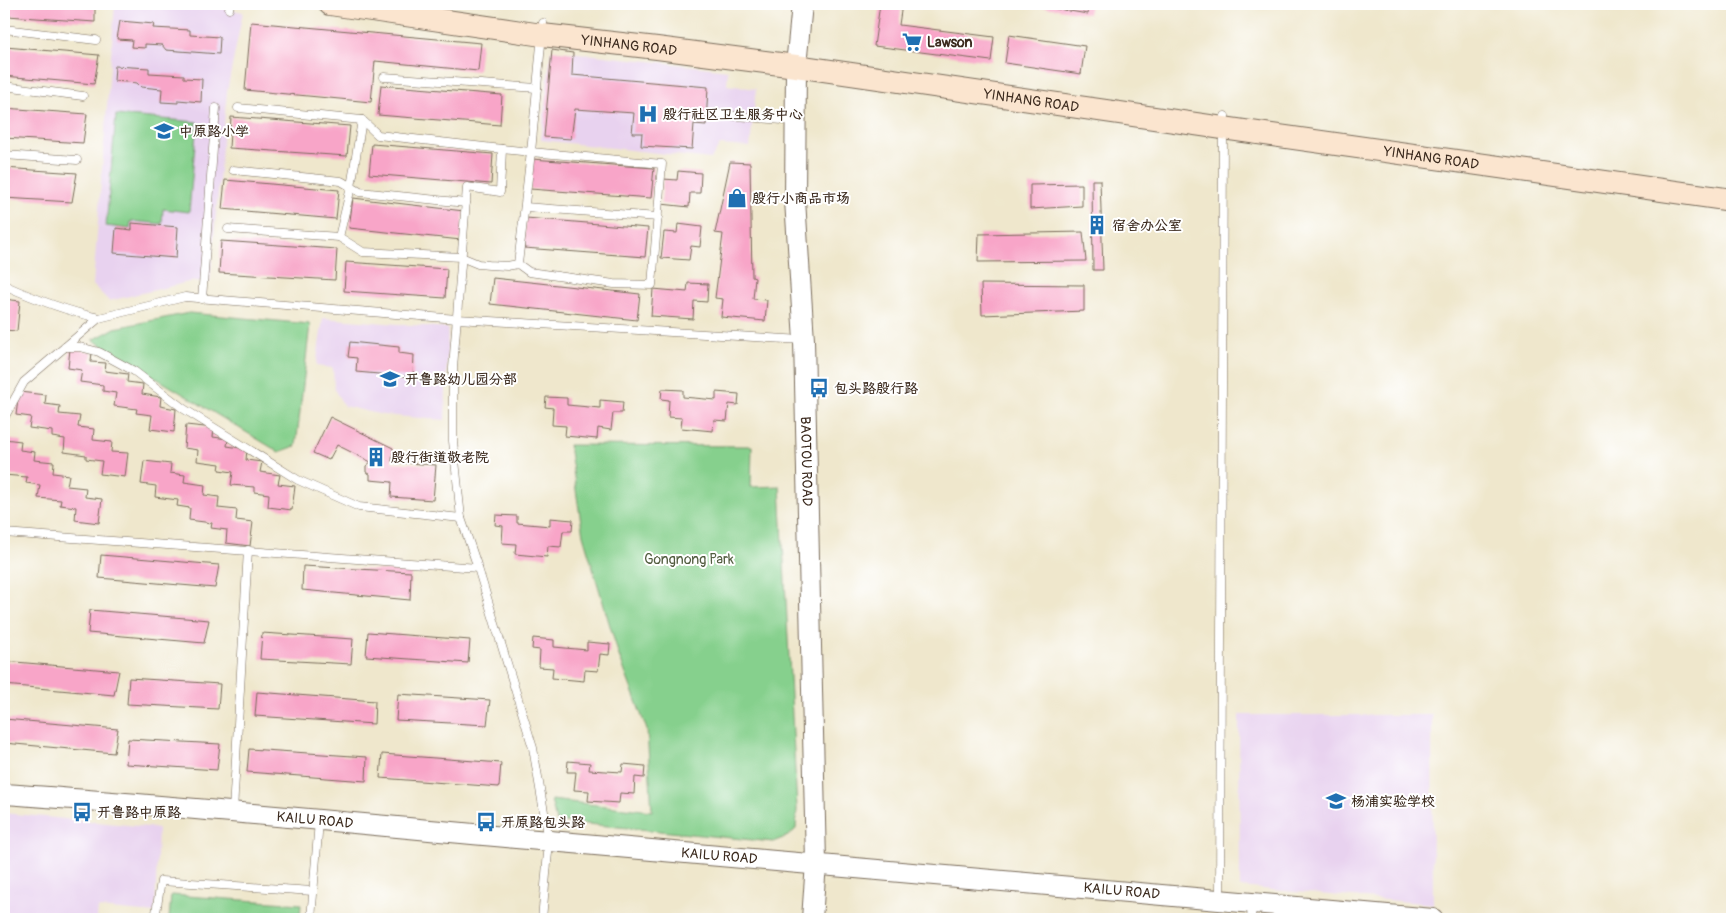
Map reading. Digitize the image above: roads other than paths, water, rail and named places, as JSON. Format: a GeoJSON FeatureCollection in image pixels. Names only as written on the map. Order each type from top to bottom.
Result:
{"type":"FeatureCollection","features":[{"type":"Feature","properties":{"kind":"main road","name":"YINHANG ROAD"},"geometry":{"type":"LineString","coordinates":[[330,4],[797,59]]}},
{"type":"Feature","properties":{"kind":"main road","name":"YINHANG ROAD"},"geometry":{"type":"LineString","coordinates":[[414,4],[542,29],[566,41],[797,59],[968,75],[1224,122],[1732,200]]}},
{"type":"Feature","properties":{"kind":"main road","name":"YINHANG ROAD"},"geometry":{"type":"LineString","coordinates":[[1224,122],[1732,186]]}},
{"type":"Feature","properties":{"kind":"street","name":"BAOTOU ROAD"},"geometry":{"type":"LineString","coordinates":[[802,4],[797,59],[795,200],[804,340],[816,863],[812,919]]}},
{"type":"Feature","properties":{"kind":"street","name":"KAILU ROAD"},"geometry":{"type":"LineString","coordinates":[[4,794],[233,812],[1220,899],[1252,911],[1433,919]]}},
{"type":"Feature","properties":{"kind":"lane"},"geometry":{"type":"LineString","coordinates":[[4,29],[96,40]]}},
{"type":"Feature","properties":{"kind":"lane"},"geometry":{"type":"LineString","coordinates":[[518,264],[532,152],[542,29]]}},
{"type":"Feature","properties":{"kind":"lane"},"geometry":{"type":"LineString","coordinates":[[384,77],[537,88]]}},
{"type":"Feature","properties":{"kind":"lane"},"geometry":{"type":"LineString","coordinates":[[4,86],[83,96]]}},
{"type":"Feature","properties":{"kind":"lane"},"geometry":{"type":"LineString","coordinates":[[202,299],[216,108]]}},
{"type":"Feature","properties":{"kind":"lane"},"geometry":{"type":"LineString","coordinates":[[228,229],[339,237],[363,252],[461,258],[478,264],[490,265],[507,266],[518,264],[529,272],[614,284],[652,285],[662,164],[502,149],[378,134],[362,120],[238,108]]}},
{"type":"Feature","properties":{"kind":"lane"},"geometry":{"type":"LineString","coordinates":[[715,114],[796,122]]}},
{"type":"Feature","properties":{"kind":"lane"},"geometry":{"type":"LineString","coordinates":[[339,237],[351,187],[362,120]]}},
{"type":"Feature","properties":{"kind":"lane"},"geometry":{"type":"LineString","coordinates":[[1220,899],[1224,122]]}},
{"type":"Feature","properties":{"kind":"lane"},"geometry":{"type":"LineString","coordinates":[[502,149],[500,192],[467,187],[453,368],[453,441],[461,518],[533,748],[549,841],[542,919]]}},
{"type":"Feature","properties":{"kind":"lane"},"geometry":{"type":"LineString","coordinates":[[4,155],[78,160]]}},
{"type":"Feature","properties":{"kind":"lane"},"geometry":{"type":"LineString","coordinates":[[233,170],[341,181],[360,192],[466,203]]}},
{"type":"Feature","properties":{"kind":"lane"},"geometry":{"type":"LineString","coordinates":[[525,207],[658,217]]}},
{"type":"Feature","properties":{"kind":"lane"},"geometry":{"type":"LineString","coordinates":[[4,285],[71,312],[99,318],[185,297],[457,319],[804,340]]}},
{"type":"Feature","properties":{"kind":"lane"},"geometry":{"type":"LineString","coordinates":[[4,418],[24,382],[99,318]]}},
{"type":"Feature","properties":{"kind":"lane"},"geometry":{"type":"LineString","coordinates":[[65,347],[80,347],[99,352],[134,371],[184,409],[298,480],[359,507],[461,518]]}},
{"type":"Feature","properties":{"kind":"lane"},"geometry":{"type":"LineString","coordinates":[[4,533],[478,568]]}},
{"type":"Feature","properties":{"kind":"lane"},"geometry":{"type":"LineString","coordinates":[[233,812],[248,550]]}},
{"type":"Feature","properties":{"kind":"lane"},"geometry":{"type":"LineString","coordinates":[[311,919],[320,821]]}},
{"type":"Feature","properties":{"kind":"lane"},"geometry":{"type":"LineString","coordinates":[[155,919],[161,881],[313,891]]}},
{"type":"Feature","properties":{"kind":"place","name":"Lawson"},"geometry":{"type":"Point","coordinates":[912,42]}},
{"type":"Feature","properties":{"kind":"place","name":"殷行社区卫生服务中心"},"geometry":{"type":"Point","coordinates":[648,114]}},
{"type":"Feature","properties":{"kind":"place","name":"中原路小学"},"geometry":{"type":"Point","coordinates":[164,131]}},
{"type":"Feature","properties":{"kind":"place","name":"殷行小商品市场"},"geometry":{"type":"Point","coordinates":[737,198]}},
{"type":"Feature","properties":{"kind":"place","name":"宿舍办公室"},"geometry":{"type":"Point","coordinates":[1097,225]}},
{"type":"Feature","properties":{"kind":"place","name":"开鲁路幼儿园分部"},"geometry":{"type":"Point","coordinates":[390,379]}},
{"type":"Feature","properties":{"kind":"place","name":"包头路殷行路"},"geometry":{"type":"Point","coordinates":[819,388]}},
{"type":"Feature","properties":{"kind":"place","name":"殷行街道敬老院"},"geometry":{"type":"Point","coordinates":[376,457]}},
{"type":"Feature","properties":{"kind":"place","name":"杨浦实验学校"},"geometry":{"type":"Point","coordinates":[1336,801]}},
{"type":"Feature","properties":{"kind":"place","name":"开鲁路中原路"},"geometry":{"type":"Point","coordinates":[82,812]}},
{"type":"Feature","properties":{"kind":"place","name":"开原路包头路"},"geometry":{"type":"Point","coordinates":[486,822]}},
{"type":"Feature","properties":{"kind":"park label","name":"Gongnong Park"},"geometry":{"type":"Point","coordinates":[689,559]}}]}
